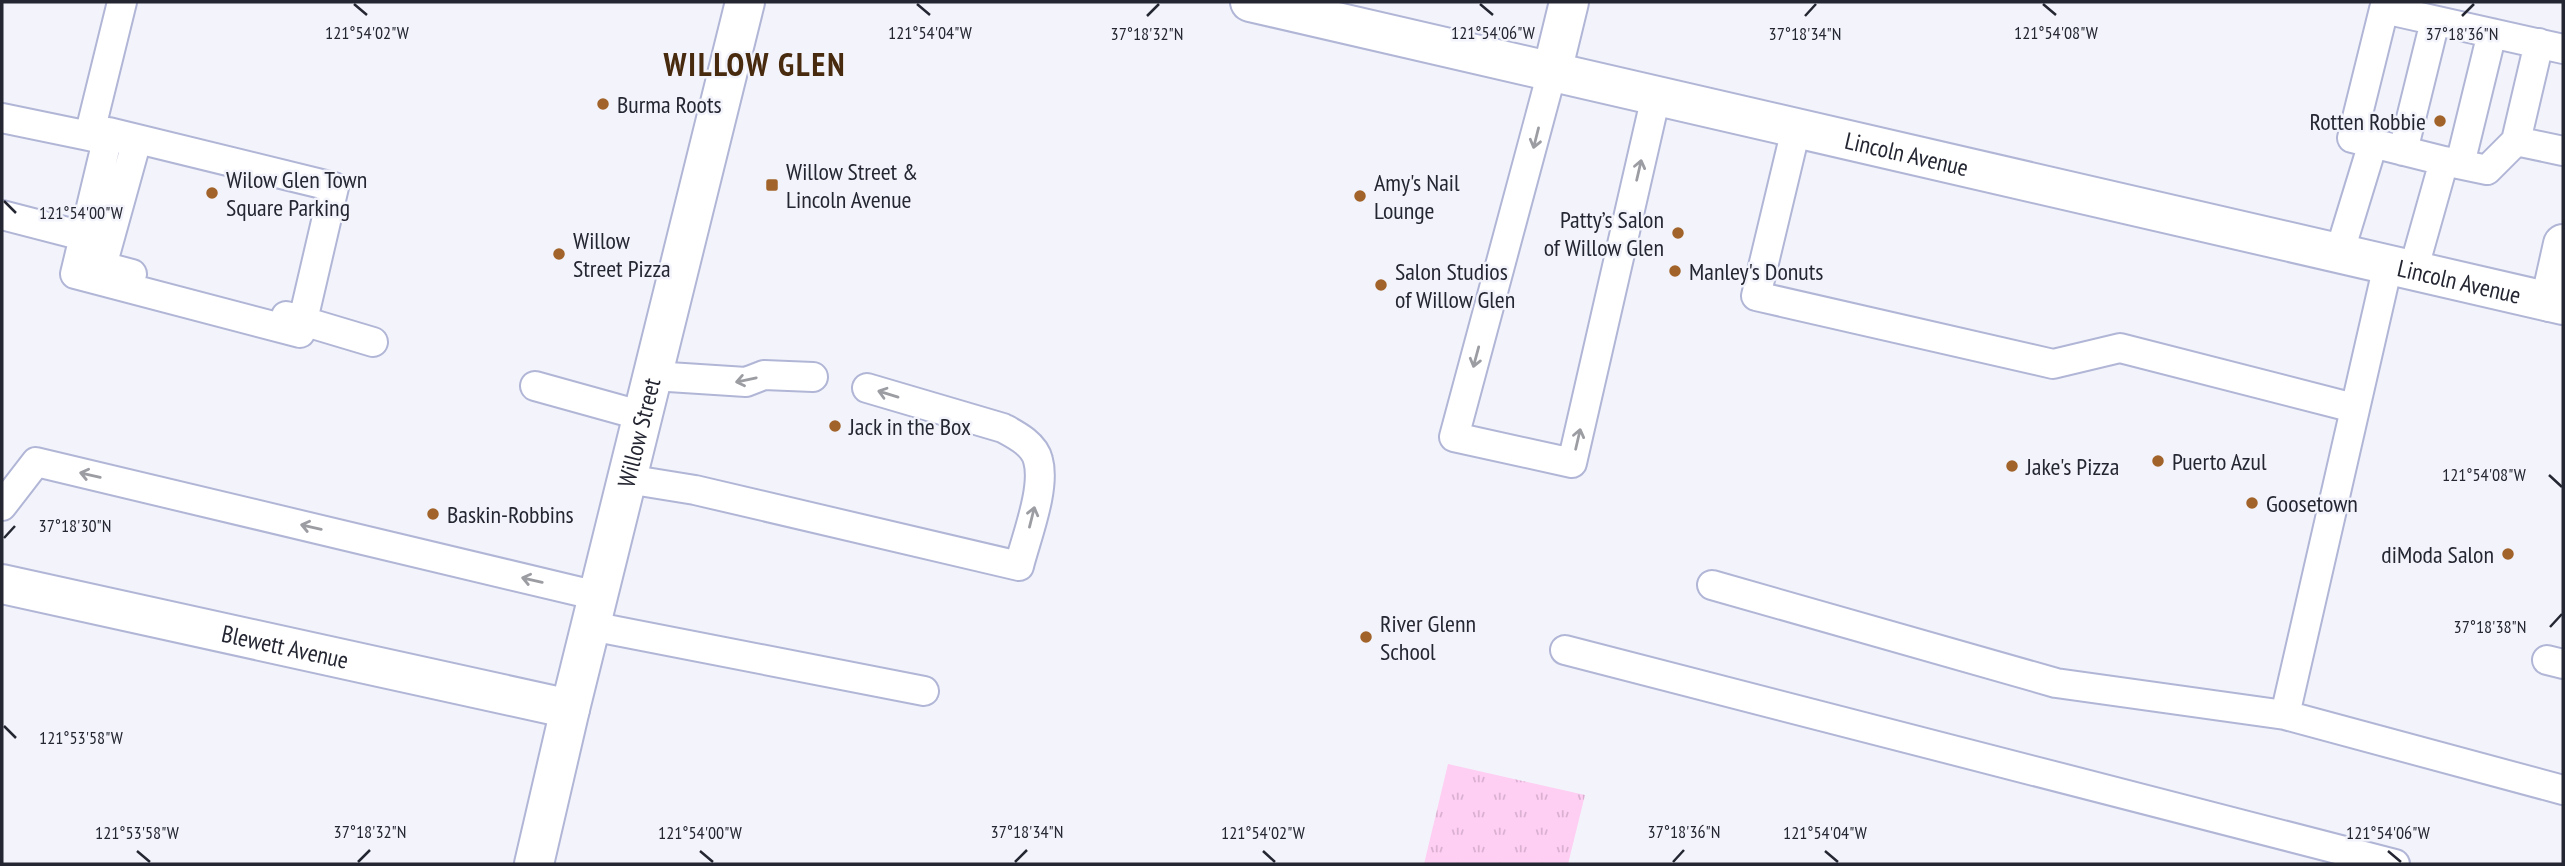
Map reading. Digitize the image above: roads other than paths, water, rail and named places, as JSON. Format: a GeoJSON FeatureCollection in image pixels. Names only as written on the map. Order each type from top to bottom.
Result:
{"type":"FeatureCollection","features":[{"type":"Feature","properties":{"kind":"main road","name":"Willow Street"},"geometry":{"type":"LineString","coordinates":[[534,864],[745,2]]}},
{"type":"Feature","properties":{"kind":"main road","name":"Lincoln Avenue"},"geometry":{"type":"LineString","coordinates":[[1250,2],[2557,303]]}},
{"type":"Feature","properties":{"kind":"main road"},"geometry":{"type":"LineString","coordinates":[[1552,72],[1569,2]]}},
{"type":"Feature","properties":{"kind":"main road"},"geometry":{"type":"LineString","coordinates":[[2557,303],[2563,244]]}},
{"type":"Feature","properties":{"kind":"main road","name":"Blewett Avenue"},"geometry":{"type":"LineString","coordinates":[[2,584],[570,709]]}},
{"type":"Feature","properties":{"kind":"lane"},"geometry":{"type":"LineString","coordinates":[[89,136],[122,2]]}},
{"type":"Feature","properties":{"kind":"lane"},"geometry":{"type":"LineString","coordinates":[[2384,9],[2492,33],[2551,46],[2516,141],[2487,170],[2352,138],[2384,9]]}},
{"type":"Feature","properties":{"kind":"lane"},"geometry":{"type":"LineString","coordinates":[[2403,151],[2435,21]]}},
{"type":"Feature","properties":{"kind":"lane"},"geometry":{"type":"LineString","coordinates":[[2285,715],[2354,408],[2401,268],[2452,162],[2492,33]]}},
{"type":"Feature","properties":{"kind":"lane"},"geometry":{"type":"LineString","coordinates":[[1552,72],[1454,437],[1572,463],[1656,96]]}},
{"type":"Feature","properties":{"kind":"lane"},"geometry":{"type":"LineString","coordinates":[[2,118],[335,195],[302,320]]}},
{"type":"Feature","properties":{"kind":"lane"},"geometry":{"type":"LineString","coordinates":[[1796,129],[1756,296],[2053,364],[2120,348],[2354,408]]}},
{"type":"Feature","properties":{"kind":"lane"},"geometry":{"type":"LineString","coordinates":[[109,132],[334,187],[300,333],[75,274],[83,236],[109,132]]}},
{"type":"Feature","properties":{"kind":"lane"},"geometry":{"type":"LineString","coordinates":[[2516,141],[2563,151]]}},
{"type":"Feature","properties":{"kind":"lane"},"geometry":{"type":"LineString","coordinates":[[2339,254],[2373,143]]}},
{"type":"Feature","properties":{"kind":"lane"},"geometry":{"type":"LineString","coordinates":[[135,147],[102,266],[373,342]]}},
{"type":"Feature","properties":{"kind":"lane"},"geometry":{"type":"LineString","coordinates":[[2,215],[83,236]]}},
{"type":"Feature","properties":{"kind":"lane"},"geometry":{"type":"LineString","coordinates":[[653,376],[746,382],[764,374],[813,377]]}},
{"type":"Feature","properties":{"kind":"lane"},"geometry":{"type":"LineString","coordinates":[[535,386],[643,416]]}},
{"type":"Feature","properties":{"kind":"lane"},"geometry":{"type":"LineString","coordinates":[[628,479],[695,490],[1019,566],[1039,488],[1038,458],[1023,439],[1003,428],[867,388]]}},
{"type":"Feature","properties":{"kind":"lane"},"geometry":{"type":"LineString","coordinates":[[2,506],[36,462],[595,611],[924,691]]}},
{"type":"Feature","properties":{"kind":"lane"},"geometry":{"type":"LineString","coordinates":[[1712,585],[2056,683],[2285,715],[2563,790]]}},
{"type":"Feature","properties":{"kind":"lane"},"geometry":{"type":"LineString","coordinates":[[1565,650],[2395,864]]}},
{"type":"Feature","properties":{"kind":"place","name":"Burma Roots"},"geometry":{"type":"Point","coordinates":[603,104]}},
{"type":"Feature","properties":{"kind":"place","name":"Rotten Robbie"},"geometry":{"type":"Point","coordinates":[2440,121]}},
{"type":"Feature","properties":{"kind":"place","name":"Willow Street & Lincoln Avenue"},"geometry":{"type":"Point","coordinates":[772,185]}},
{"type":"Feature","properties":{"kind":"place","name":"Wilow Glen Town Square Parking"},"geometry":{"type":"Point","coordinates":[212,193]}},
{"type":"Feature","properties":{"kind":"place","name":"Amy's Nail Lounge"},"geometry":{"type":"Point","coordinates":[1360,196]}},
{"type":"Feature","properties":{"kind":"place","name":"Patty’s Salon of Willow Glen"},"geometry":{"type":"Point","coordinates":[1678,233]}},
{"type":"Feature","properties":{"kind":"place","name":"Willow Street Pizza"},"geometry":{"type":"Point","coordinates":[559,254]}},
{"type":"Feature","properties":{"kind":"place","name":"Manley's Donuts"},"geometry":{"type":"Point","coordinates":[1675,271]}},
{"type":"Feature","properties":{"kind":"place","name":"Salon Studios of Willow Glen"},"geometry":{"type":"Point","coordinates":[1381,285]}},
{"type":"Feature","properties":{"kind":"place","name":"Jack in the Box"},"geometry":{"type":"Point","coordinates":[835,426]}},
{"type":"Feature","properties":{"kind":"place","name":"Puerto Azul"},"geometry":{"type":"Point","coordinates":[2158,461]}},
{"type":"Feature","properties":{"kind":"place","name":"Jake's Pizza"},"geometry":{"type":"Point","coordinates":[2012,466]}},
{"type":"Feature","properties":{"kind":"place","name":"Goosetown"},"geometry":{"type":"Point","coordinates":[2252,503]}},
{"type":"Feature","properties":{"kind":"place","name":"Baskin-Robbins"},"geometry":{"type":"Point","coordinates":[433,514]}},
{"type":"Feature","properties":{"kind":"place","name":"diModa Salon"},"geometry":{"type":"Point","coordinates":[2508,554]}},
{"type":"Feature","properties":{"kind":"place","name":"River Glenn School"},"geometry":{"type":"Point","coordinates":[1366,637]}},
{"type":"Feature","properties":{"kind":"district","name":"WILLOW GLEN"},"geometry":{"type":"Point","coordinates":[755,64]}}]}
